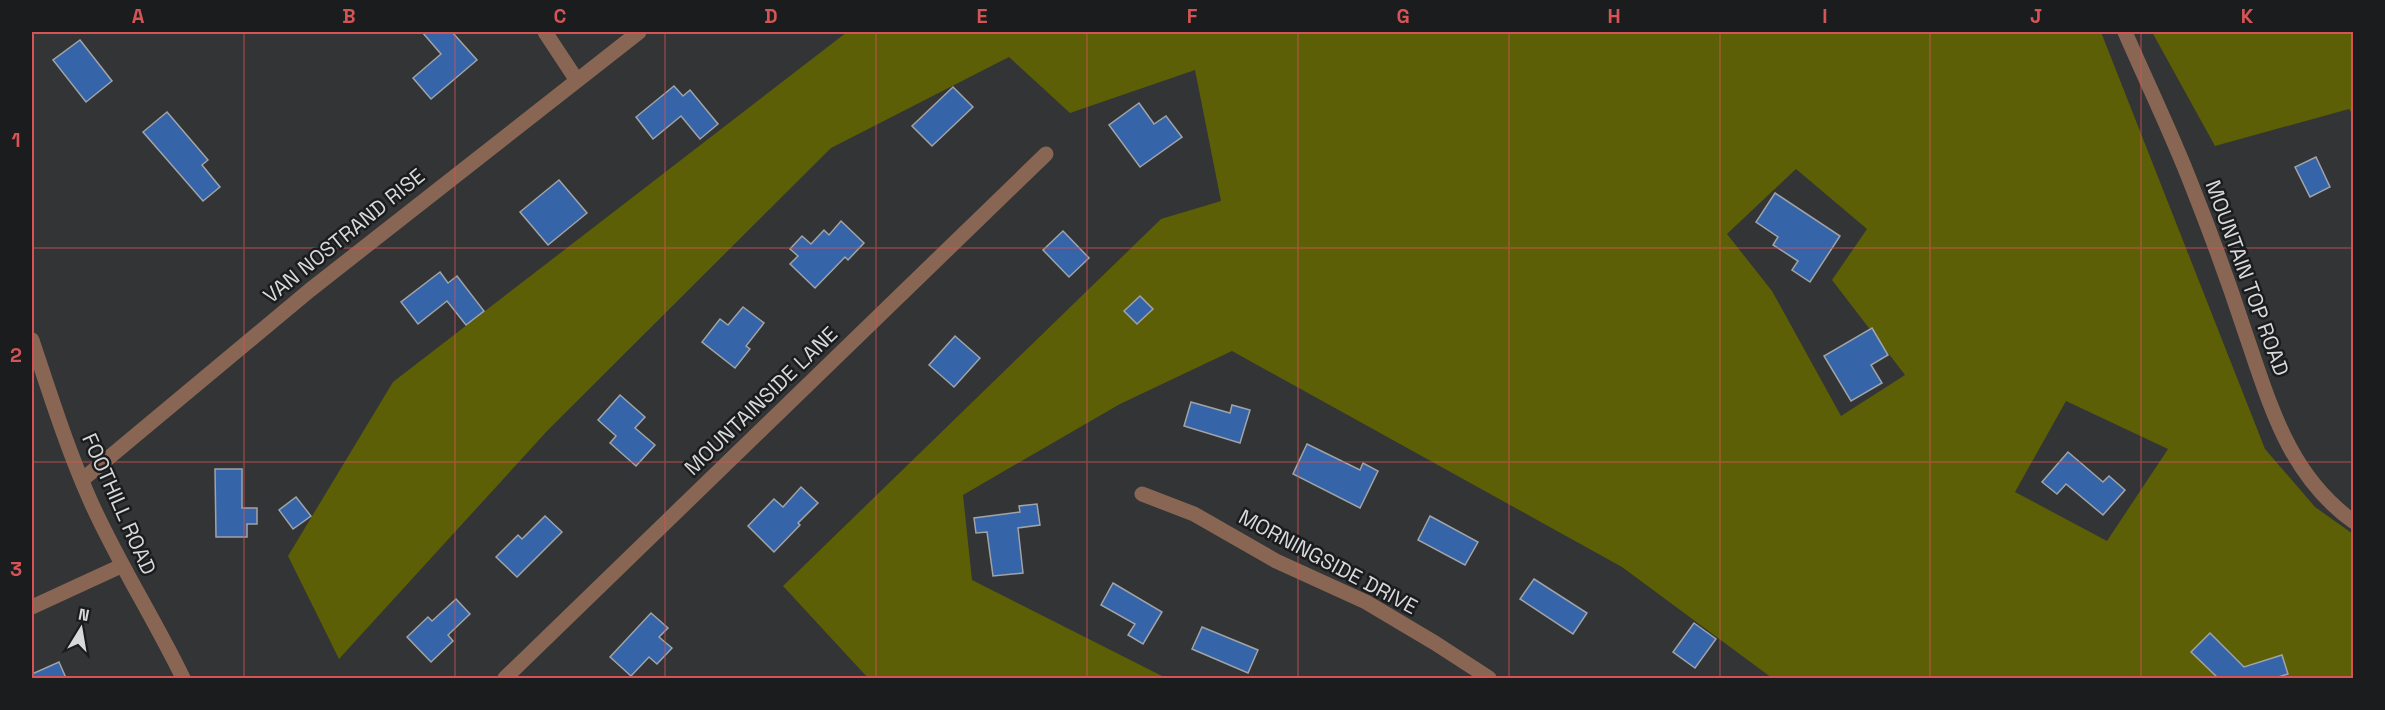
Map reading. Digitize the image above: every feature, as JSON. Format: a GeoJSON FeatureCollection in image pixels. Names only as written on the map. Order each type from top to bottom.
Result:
{"type":"FeatureCollection","features":[{"type":"Feature","properties":{"kind":"street"},"geometry":{"type":"LineString","coordinates":[[545,32],[576,79]]}},
{"type":"Feature","properties":{"kind":"street","name":"VAN NOSTRAND RISE"},"geometry":{"type":"LineString","coordinates":[[82,480],[310,290],[576,79],[639,32]]}},
{"type":"Feature","properties":{"kind":"street","name":"MOUNTAIN TOP ROAD"},"geometry":{"type":"LineString","coordinates":[[2125,32],[2192,185],[2245,331],[2272,415],[2291,452],[2315,485],[2354,522]]}},
{"type":"Feature","properties":{"kind":"street","name":"MOUNTAINSIDE LANE"},"geometry":{"type":"LineString","coordinates":[[505,678],[1046,154]]}},
{"type":"Feature","properties":{"kind":"street","name":"FOOTHILL ROAD"},"geometry":{"type":"LineString","coordinates":[[32,340],[82,480],[121,566],[183,678]]}},
{"type":"Feature","properties":{"kind":"street","name":"MORNINGSIDE DRIVE"},"geometry":{"type":"LineString","coordinates":[[1142,494],[1194,514],[1276,561],[1366,602],[1489,678]]}},
{"type":"Feature","properties":{"kind":"street"},"geometry":{"type":"LineString","coordinates":[[32,607],[121,566]]}},
{"type":"Feature","properties":{"kind":"shaded area"},"geometry":{"type":"Polygon","coordinates":[[[847,32],[2101,32],[2265,449],[2315,507],[2353,534],[2353,678],[1772,678],[1622,567],[1232,351],[1120,404],[963,495],[972,580],[1166,678],[868,678],[783,586],[1161,219],[1221,201],[1195,70],[1070,113],[1009,57],[831,148],[548,430],[339,659],[288,556],[393,382],[847,32]],[[1796,169],[1727,234],[1772,291],[1841,416],[1905,375],[1832,280],[1867,229],[1796,169]],[[2066,401],[2015,492],[2107,541],[2168,449],[2066,401]]]}},
{"type":"Feature","properties":{"kind":"shaded area"},"geometry":{"type":"Polygon","coordinates":[[[2152,32],[2353,32],[2353,115],[2349,109],[2215,146],[2152,32]]]}},
{"type":"Feature","properties":{"kind":"building"},"geometry":{"type":"Polygon","coordinates":[[[422,32],[452,32],[477,60],[431,99],[413,78],[441,54],[422,32]]]}},
{"type":"Feature","properties":{"kind":"building"},"geometry":{"type":"Polygon","coordinates":[[[80,40],[112,81],[86,102],[53,60],[80,40]]]}},
{"type":"Feature","properties":{"kind":"building"},"geometry":{"type":"Polygon","coordinates":[[[674,86],[683,96],[690,90],[718,124],[700,139],[681,116],[653,139],[636,117],[674,86]]]}},
{"type":"Feature","properties":{"kind":"building"},"geometry":{"type":"Polygon","coordinates":[[[953,87],[973,107],[932,146],[912,126],[953,87]]]}},
{"type":"Feature","properties":{"kind":"building"},"geometry":{"type":"Polygon","coordinates":[[[1139,103],[1154,124],[1166,116],[1182,137],[1140,167],[1109,125],[1139,103]]]}},
{"type":"Feature","properties":{"kind":"building"},"geometry":{"type":"Polygon","coordinates":[[[167,112],[208,160],[202,165],[220,187],[203,201],[143,132],[167,112]]]}},
{"type":"Feature","properties":{"kind":"building"},"geometry":{"type":"Polygon","coordinates":[[[2316,157],[2330,187],[2310,197],[2295,167],[2316,157]]]}},
{"type":"Feature","properties":{"kind":"building"},"geometry":{"type":"Polygon","coordinates":[[[559,180],[587,213],[548,245],[520,212],[559,180]]]}},
{"type":"Feature","properties":{"kind":"building"},"geometry":{"type":"Polygon","coordinates":[[[1775,193],[1840,236],[1810,282],[1792,270],[1798,261],[1773,245],[1778,237],[1756,222],[1775,193]]]}},
{"type":"Feature","properties":{"kind":"building"},"geometry":{"type":"Polygon","coordinates":[[[841,221],[864,243],[848,260],[845,257],[815,288],[790,264],[798,256],[790,249],[802,236],[811,244],[824,230],[829,235],[841,221]]]}},
{"type":"Feature","properties":{"kind":"building"},"geometry":{"type":"Polygon","coordinates":[[[1063,231],[1089,258],[1069,277],[1043,250],[1063,231]]]}},
{"type":"Feature","properties":{"kind":"building"},"geometry":{"type":"Polygon","coordinates":[[[440,272],[448,283],[457,276],[484,311],[466,325],[447,301],[418,324],[401,302],[440,272]]]}},
{"type":"Feature","properties":{"kind":"building"},"geometry":{"type":"Polygon","coordinates":[[[1140,296],[1153,309],[1137,324],[1124,311],[1140,296]]]}},
{"type":"Feature","properties":{"kind":"building"},"geometry":{"type":"Polygon","coordinates":[[[743,307],[764,323],[746,346],[750,349],[735,368],[702,342],[720,319],[728,325],[743,307]]]}},
{"type":"Feature","properties":{"kind":"building"},"geometry":{"type":"Polygon","coordinates":[[[1872,328],[1888,355],[1871,365],[1882,383],[1851,401],[1824,356],[1872,328]]]}},
{"type":"Feature","properties":{"kind":"building"},"geometry":{"type":"Polygon","coordinates":[[[955,336],[980,358],[954,387],[929,365],[955,336]]]}},
{"type":"Feature","properties":{"kind":"building"},"geometry":{"type":"Polygon","coordinates":[[[620,395],[645,417],[635,428],[655,445],[636,466],[610,443],[616,436],[598,420],[620,395]]]}},
{"type":"Feature","properties":{"kind":"building"},"geometry":{"type":"Polygon","coordinates":[[[1191,402],[1230,413],[1232,405],[1250,410],[1240,443],[1184,426],[1191,402]]]}},
{"type":"Feature","properties":{"kind":"building"},"geometry":{"type":"Polygon","coordinates":[[[1307,444],[1360,470],[1363,463],[1378,471],[1360,508],[1293,474],[1307,444]]]}},
{"type":"Feature","properties":{"kind":"building"},"geometry":{"type":"Polygon","coordinates":[[[2068,452],[2103,482],[2109,476],[2125,490],[2103,515],[2066,484],[2057,494],[2042,482],[2068,452]]]}},
{"type":"Feature","properties":{"kind":"building"},"geometry":{"type":"Polygon","coordinates":[[[215,469],[242,469],[242,508],[257,508],[257,524],[247,524],[247,537],[216,537],[215,469]]]}},
{"type":"Feature","properties":{"kind":"building"},"geometry":{"type":"Polygon","coordinates":[[[801,487],[818,503],[774,552],[748,526],[774,499],[783,507],[801,487]]]}},
{"type":"Feature","properties":{"kind":"building"},"geometry":{"type":"Polygon","coordinates":[[[296,497],[311,516],[293,529],[279,510],[296,497]]]}},
{"type":"Feature","properties":{"kind":"building"},"geometry":{"type":"Polygon","coordinates":[[[1037,504],[1040,525],[1018,528],[1023,573],[993,576],[987,532],[976,533],[974,518],[1020,512],[1019,506],[1037,504]]]}},
{"type":"Feature","properties":{"kind":"building"},"geometry":{"type":"Polygon","coordinates":[[[545,516],[562,532],[517,577],[496,557],[518,535],[522,539],[545,516]]]}},
{"type":"Feature","properties":{"kind":"building"},"geometry":{"type":"Polygon","coordinates":[[[1430,516],[1478,542],[1465,565],[1418,540],[1430,516]]]}},
{"type":"Feature","properties":{"kind":"building"},"geometry":{"type":"Polygon","coordinates":[[[1534,579],[1587,613],[1573,634],[1520,599],[1534,579]]]}},
{"type":"Feature","properties":{"kind":"building"},"geometry":{"type":"Polygon","coordinates":[[[1113,583],[1162,612],[1143,644],[1128,635],[1135,624],[1101,605],[1113,583]]]}},
{"type":"Feature","properties":{"kind":"building"},"geometry":{"type":"Polygon","coordinates":[[[456,599],[470,614],[448,635],[453,641],[431,662],[407,637],[428,617],[432,621],[456,599]]]}},
{"type":"Feature","properties":{"kind":"building"},"geometry":{"type":"Polygon","coordinates":[[[651,613],[668,628],[659,637],[672,648],[657,664],[649,657],[631,676],[610,657],[651,613]]]}},
{"type":"Feature","properties":{"kind":"building"},"geometry":{"type":"Polygon","coordinates":[[[1694,623],[1716,639],[1695,668],[1673,652],[1694,623]]]}},
{"type":"Feature","properties":{"kind":"building"},"geometry":{"type":"Polygon","coordinates":[[[1202,627],[1258,650],[1248,673],[1192,649],[1202,627]]]}},
{"type":"Feature","properties":{"kind":"building"},"geometry":{"type":"Polygon","coordinates":[[[2210,633],[2244,667],[2282,655],[2288,674],[2275,678],[2218,678],[2191,652],[2210,633]]]}},
{"type":"Feature","properties":{"kind":"building"},"geometry":{"type":"Polygon","coordinates":[[[59,662],[66,678],[32,678],[32,674],[59,662]]]}}]}
